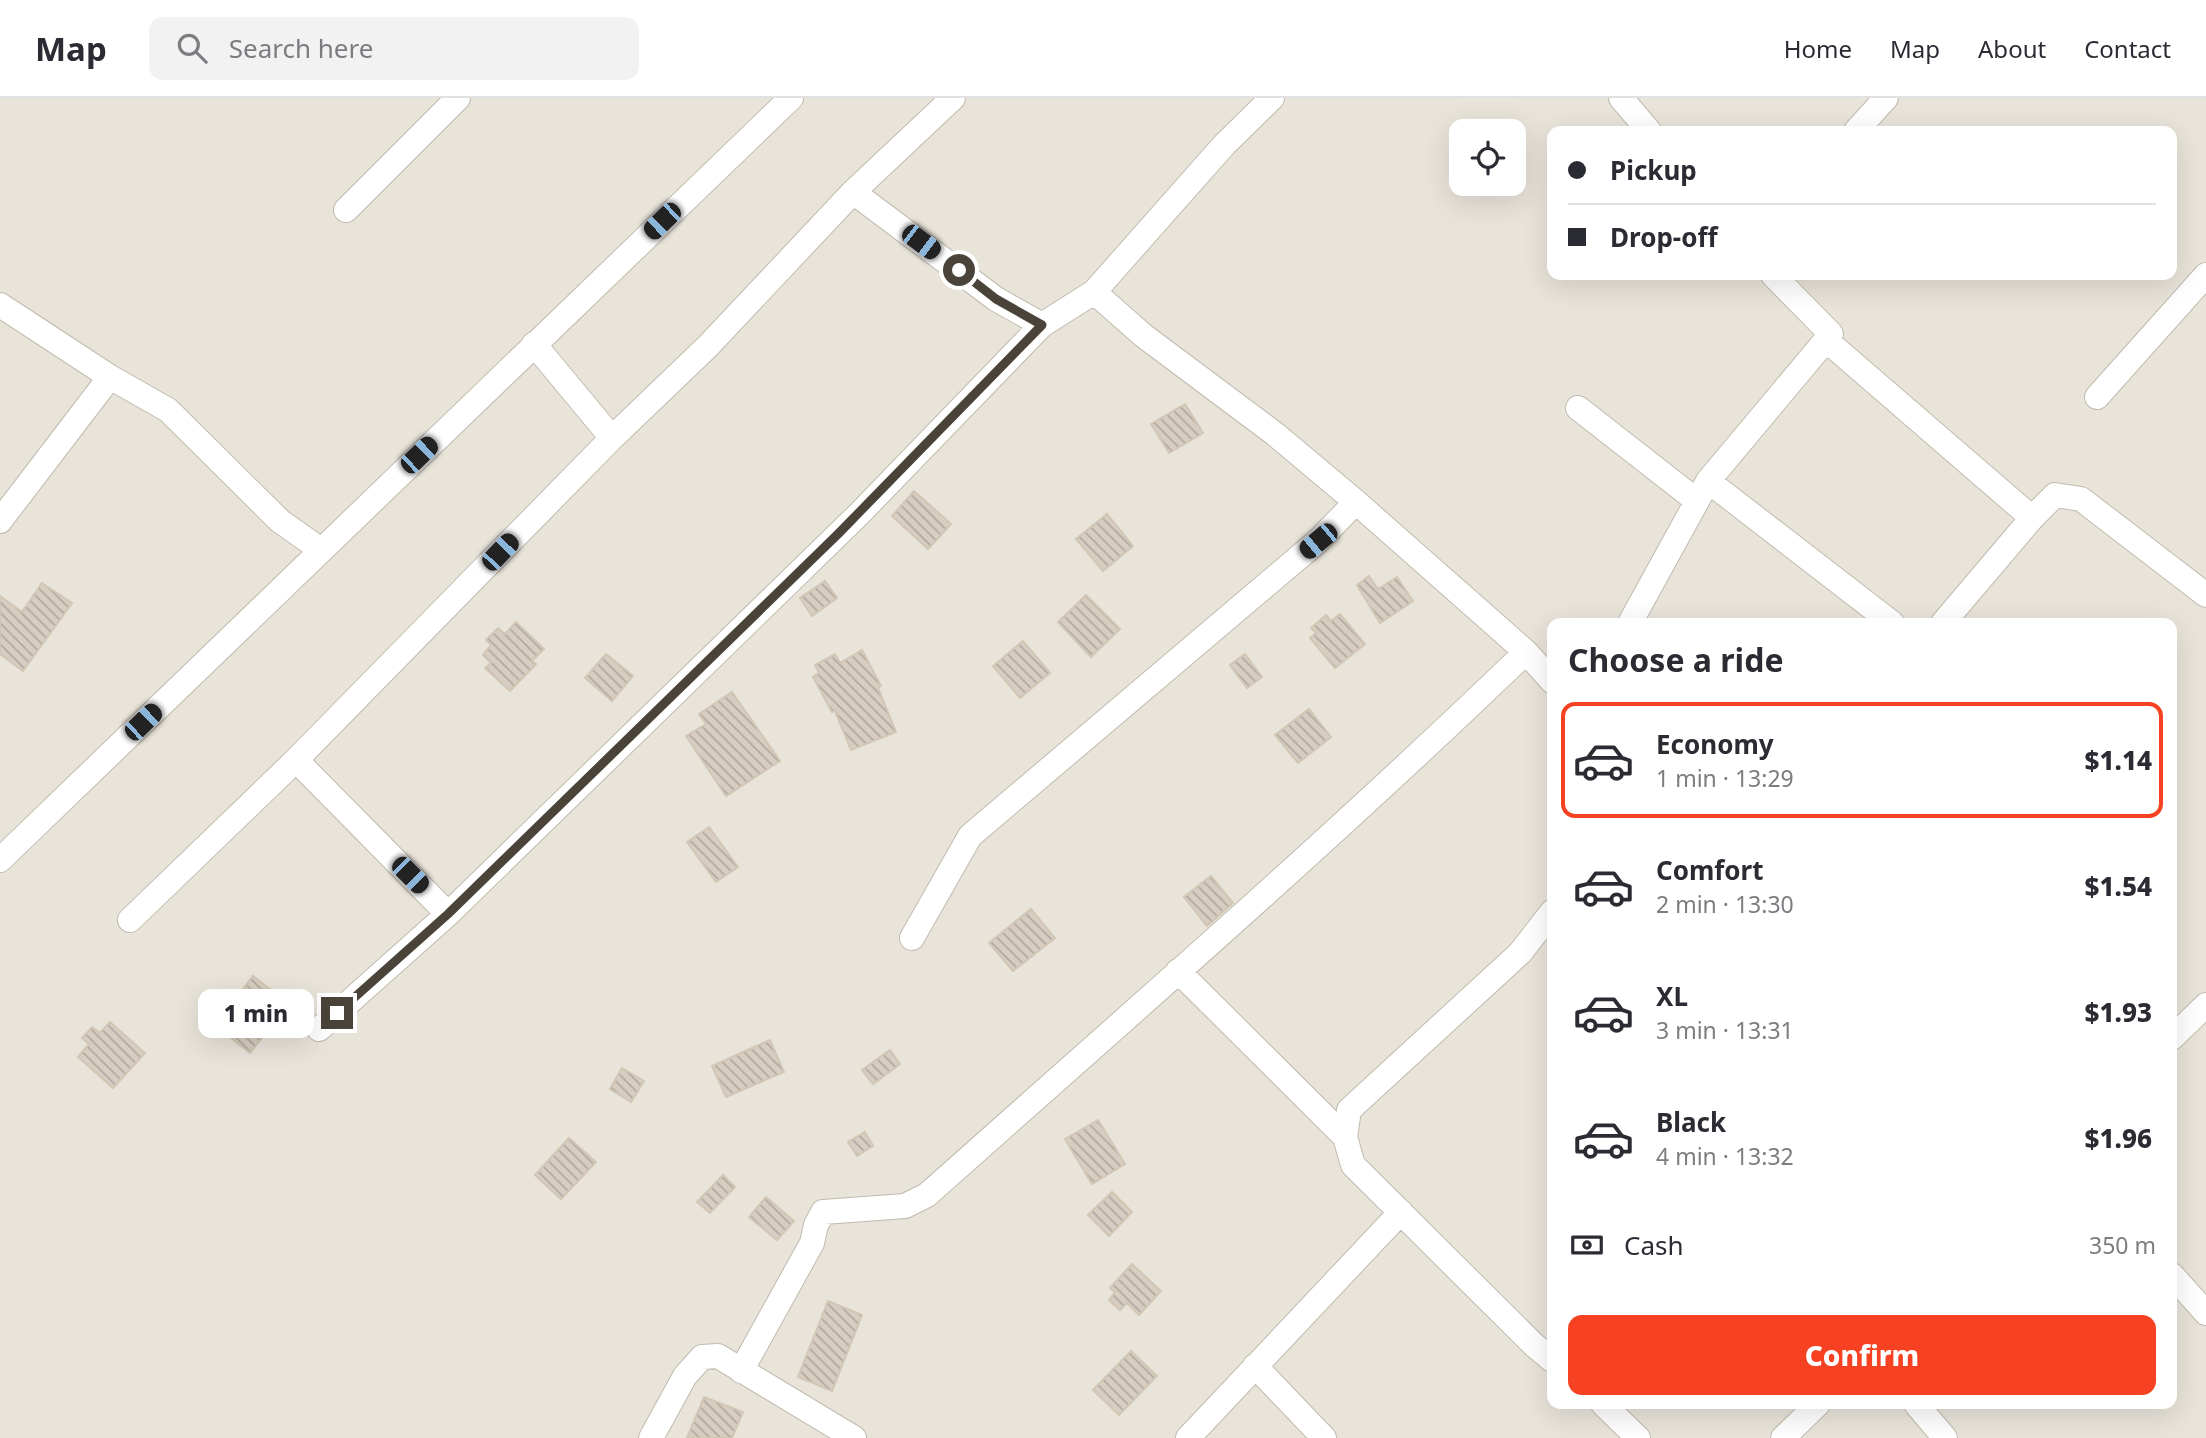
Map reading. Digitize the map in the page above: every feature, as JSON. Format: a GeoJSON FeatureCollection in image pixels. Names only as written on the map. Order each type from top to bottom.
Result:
{"type":"FeatureCollection","features":[{"type":"Feature","properties":{"kind":"street"},"geometry":{"type":"LineString","coordinates":[[346,209],[458,98]]}},
{"type":"Feature","properties":{"kind":"street"},"geometry":{"type":"LineString","coordinates":[[1,856],[791,98]]}},
{"type":"Feature","properties":{"kind":"street"},"geometry":{"type":"LineString","coordinates":[[130,920],[296,760],[612,438],[708,346],[853,192],[953,98]]}},
{"type":"Feature","properties":{"kind":"street"},"geometry":{"type":"LineString","coordinates":[[318,1030],[448,914],[858,515],[1042,325],[1094,292],[1224,145],[1272,98]]}},
{"type":"Feature","properties":{"kind":"street"},"geometry":{"type":"LineString","coordinates":[[1621,98],[1645,126]]}},
{"type":"Feature","properties":{"kind":"street"},"geometry":{"type":"LineString","coordinates":[[1861,126],[1886,98]]}},
{"type":"Feature","properties":{"kind":"street"},"geometry":{"type":"LineString","coordinates":[[853,192],[996,299],[1042,325]]}},
{"type":"Feature","properties":{"kind":"street"},"geometry":{"type":"LineString","coordinates":[[2096,397],[2206,275]]}},
{"type":"Feature","properties":{"kind":"street"},"geometry":{"type":"LineString","coordinates":[[1633,618],[1703,491],[1831,334],[1778,280]]}},
{"type":"Feature","properties":{"kind":"street"},"geometry":{"type":"LineString","coordinates":[[1094,292],[1144,336],[1275,434],[1356,502],[1526,652],[1547,675]]}},
{"type":"Feature","properties":{"kind":"street"},"geometry":{"type":"LineString","coordinates":[[0,305],[110,377],[168,410],[280,521],[321,550]]}},
{"type":"Feature","properties":{"kind":"street"},"geometry":{"type":"LineString","coordinates":[[1826,340],[2032,518]]}},
{"type":"Feature","properties":{"kind":"street"},"geometry":{"type":"LineString","coordinates":[[534,344],[612,438]]}},
{"type":"Feature","properties":{"kind":"street"},"geometry":{"type":"LineString","coordinates":[[0,521],[110,377]]}},
{"type":"Feature","properties":{"kind":"street"},"geometry":{"type":"LineString","coordinates":[[1578,408],[1703,491],[1885,618]]}},
{"type":"Feature","properties":{"kind":"street"},"geometry":{"type":"LineString","coordinates":[[1947,618],[2032,518],[2055,495],[2081,499],[2206,595]]}},
{"type":"Feature","properties":{"kind":"street"},"geometry":{"type":"LineString","coordinates":[[912,938],[970,836],[1318,541],[1356,502]]}},
{"type":"Feature","properties":{"kind":"street"},"geometry":{"type":"LineString","coordinates":[[741,1371],[812,1243],[816,1225],[823,1212],[905,1206],[927,1195],[1420,752],[1526,652]]}},
{"type":"Feature","properties":{"kind":"street"},"geometry":{"type":"LineString","coordinates":[[296,760],[448,914]]}},
{"type":"Feature","properties":{"kind":"street"},"geometry":{"type":"LineString","coordinates":[[1547,918],[1520,953],[1349,1110],[1345,1137],[1353,1165],[1547,1356]]}},
{"type":"Feature","properties":{"kind":"street"},"geometry":{"type":"LineString","coordinates":[[1178,971],[1345,1137]]}},
{"type":"Feature","properties":{"kind":"street"},"geometry":{"type":"LineString","coordinates":[[2177,1033],[2206,1005]]}},
{"type":"Feature","properties":{"kind":"street"},"geometry":{"type":"LineString","coordinates":[[1188,1438],[1401,1212]]}},
{"type":"Feature","properties":{"kind":"street"},"geometry":{"type":"LineString","coordinates":[[2177,1281],[2206,1313]]}},
{"type":"Feature","properties":{"kind":"street"},"geometry":{"type":"LineString","coordinates":[[651,1438],[685,1376],[702,1357],[718,1356],[854,1438]]}},
{"type":"Feature","properties":{"kind":"street"},"geometry":{"type":"LineString","coordinates":[[1255,1367],[1324,1438]]}},
{"type":"Feature","properties":{"kind":"street"},"geometry":{"type":"LineString","coordinates":[[1608,1409],[1638,1438]]}},
{"type":"Feature","properties":{"kind":"street"},"geometry":{"type":"LineString","coordinates":[[1783,1438],[1813,1409]]}},
{"type":"Feature","properties":{"kind":"street"},"geometry":{"type":"LineString","coordinates":[[1920,1409],[1945,1438]]}},
{"type":"Feature","properties":{"kind":"shaded area"},"geometry":{"type":"Polygon","coordinates":[[[0,98],[2206,98],[2206,1438],[0,1438],[0,98]]]}},
{"type":"Feature","properties":{"kind":"building"},"geometry":{"type":"Polygon","coordinates":[[[1185,404],[1203,433],[1169,453],[1151,424],[1185,404]]]}},
{"type":"Feature","properties":{"kind":"building"},"geometry":{"type":"Polygon","coordinates":[[[914,491],[951,524],[928,549],[892,516],[914,491]]]}},
{"type":"Feature","properties":{"kind":"building"},"geometry":{"type":"Polygon","coordinates":[[[1107,514],[1133,546],[1103,571],[1076,539],[1107,514]]]}},
{"type":"Feature","properties":{"kind":"building"},"geometry":{"type":"Polygon","coordinates":[[[1369,576],[1378,589],[1397,577],[1413,601],[1380,623],[1357,585],[1369,576]]]}},
{"type":"Feature","properties":{"kind":"building"},"geometry":{"type":"Polygon","coordinates":[[[825,581],[837,598],[812,616],[800,598],[825,581]]]}},
{"type":"Feature","properties":{"kind":"building"},"geometry":{"type":"Polygon","coordinates":[[[42,583],[72,603],[23,671],[0,654],[0,596],[22,612],[42,583]]]}},
{"type":"Feature","properties":{"kind":"building"},"geometry":{"type":"Polygon","coordinates":[[[1086,595],[1120,629],[1091,657],[1058,622],[1086,595]]]}},
{"type":"Feature","properties":{"kind":"building"},"geometry":{"type":"Polygon","coordinates":[[[1340,614],[1365,644],[1335,668],[1310,638],[1316,633],[1311,628],[1326,615],[1331,621],[1340,614]]]}},
{"type":"Feature","properties":{"kind":"building"},"geometry":{"type":"Polygon","coordinates":[[[516,622],[544,649],[532,661],[536,664],[510,691],[485,668],[491,663],[483,655],[491,645],[486,640],[498,628],[505,634],[516,622]]]}},
{"type":"Feature","properties":{"kind":"building"},"geometry":{"type":"Polygon","coordinates":[[[1023,641],[1050,673],[1020,698],[993,666],[1023,641]]]}},
{"type":"Feature","properties":{"kind":"building"},"geometry":{"type":"Polygon","coordinates":[[[862,650],[881,686],[878,688],[896,732],[851,750],[835,711],[832,712],[813,677],[819,673],[815,665],[835,654],[840,663],[862,650]]]}},
{"type":"Feature","properties":{"kind":"building"},"geometry":{"type":"Polygon","coordinates":[[[606,654],[633,676],[612,701],[585,678],[606,654]]]}},
{"type":"Feature","properties":{"kind":"building"},"geometry":{"type":"Polygon","coordinates":[[[1245,654],[1262,677],[1247,688],[1230,665],[1245,654]]]}},
{"type":"Feature","properties":{"kind":"building"},"geometry":{"type":"Polygon","coordinates":[[[732,692],[780,761],[726,796],[686,736],[706,724],[699,714],[732,692]]]}},
{"type":"Feature","properties":{"kind":"building"},"geometry":{"type":"Polygon","coordinates":[[[1309,709],[1331,737],[1298,763],[1275,735],[1309,709]]]}},
{"type":"Feature","properties":{"kind":"building"},"geometry":{"type":"Polygon","coordinates":[[[709,827],[738,867],[716,882],[687,842],[709,827]]]}},
{"type":"Feature","properties":{"kind":"building"},"geometry":{"type":"Polygon","coordinates":[[[1211,876],[1233,903],[1207,926],[1184,897],[1211,876]]]}},
{"type":"Feature","properties":{"kind":"building"},"geometry":{"type":"Polygon","coordinates":[[[1031,909],[1055,938],[1013,971],[989,943],[1031,909]]]}},
{"type":"Feature","properties":{"kind":"building"},"geometry":{"type":"Polygon","coordinates":[[[253,976],[289,1004],[250,1053],[215,1025],[253,976]]]}},
{"type":"Feature","properties":{"kind":"building"},"geometry":{"type":"Polygon","coordinates":[[[110,1022],[145,1053],[113,1088],[78,1057],[89,1044],[82,1038],[92,1027],[100,1033],[110,1022]]]}},
{"type":"Feature","properties":{"kind":"building"},"geometry":{"type":"Polygon","coordinates":[[[770,1040],[784,1072],[726,1097],[712,1066],[770,1040]]]}},
{"type":"Feature","properties":{"kind":"building"},"geometry":{"type":"Polygon","coordinates":[[[890,1050],[900,1064],[873,1084],[862,1070],[890,1050]]]}},
{"type":"Feature","properties":{"kind":"building"},"geometry":{"type":"Polygon","coordinates":[[[622,1068],[644,1081],[631,1102],[610,1089],[622,1068]]]}},
{"type":"Feature","properties":{"kind":"building"},"geometry":{"type":"Polygon","coordinates":[[[1098,1120],[1125,1164],[1092,1184],[1065,1139],[1098,1120]]]}},
{"type":"Feature","properties":{"kind":"building"},"geometry":{"type":"Polygon","coordinates":[[[865,1132],[873,1146],[857,1156],[848,1142],[865,1132]]]}},
{"type":"Feature","properties":{"kind":"building"},"geometry":{"type":"Polygon","coordinates":[[[569,1138],[596,1162],[561,1199],[535,1175],[569,1138]]]}},
{"type":"Feature","properties":{"kind":"building"},"geometry":{"type":"Polygon","coordinates":[[[723,1175],[735,1187],[710,1213],[697,1202],[723,1175]]]}},
{"type":"Feature","properties":{"kind":"building"},"geometry":{"type":"Polygon","coordinates":[[[1112,1192],[1132,1212],[1109,1236],[1088,1215],[1112,1192]]]}},
{"type":"Feature","properties":{"kind":"building"},"geometry":{"type":"Polygon","coordinates":[[[766,1197],[794,1221],[777,1240],[749,1217],[766,1197]]]}},
{"type":"Feature","properties":{"kind":"building"},"geometry":{"type":"Polygon","coordinates":[[[1132,1264],[1161,1291],[1139,1315],[1127,1303],[1120,1310],[1109,1300],[1115,1292],[1110,1288],[1132,1264]]]}},
{"type":"Feature","properties":{"kind":"building"},"geometry":{"type":"Polygon","coordinates":[[[828,1301],[862,1315],[832,1391],[798,1377],[828,1301]]]}},
{"type":"Feature","properties":{"kind":"building"},"geometry":{"type":"Polygon","coordinates":[[[1131,1351],[1157,1376],[1119,1415],[1093,1390],[1131,1351]]]}},
{"type":"Feature","properties":{"kind":"building"},"geometry":{"type":"Polygon","coordinates":[[[704,1397],[743,1412],[732,1438],[687,1438],[704,1397]]]}},
{"type":"Feature","properties":{"kind":"route"},"geometry":{"type":"LineString","coordinates":[[337,1013],[448,914],[838,534],[1042,325],[996,299],[959,270]]}}]}
